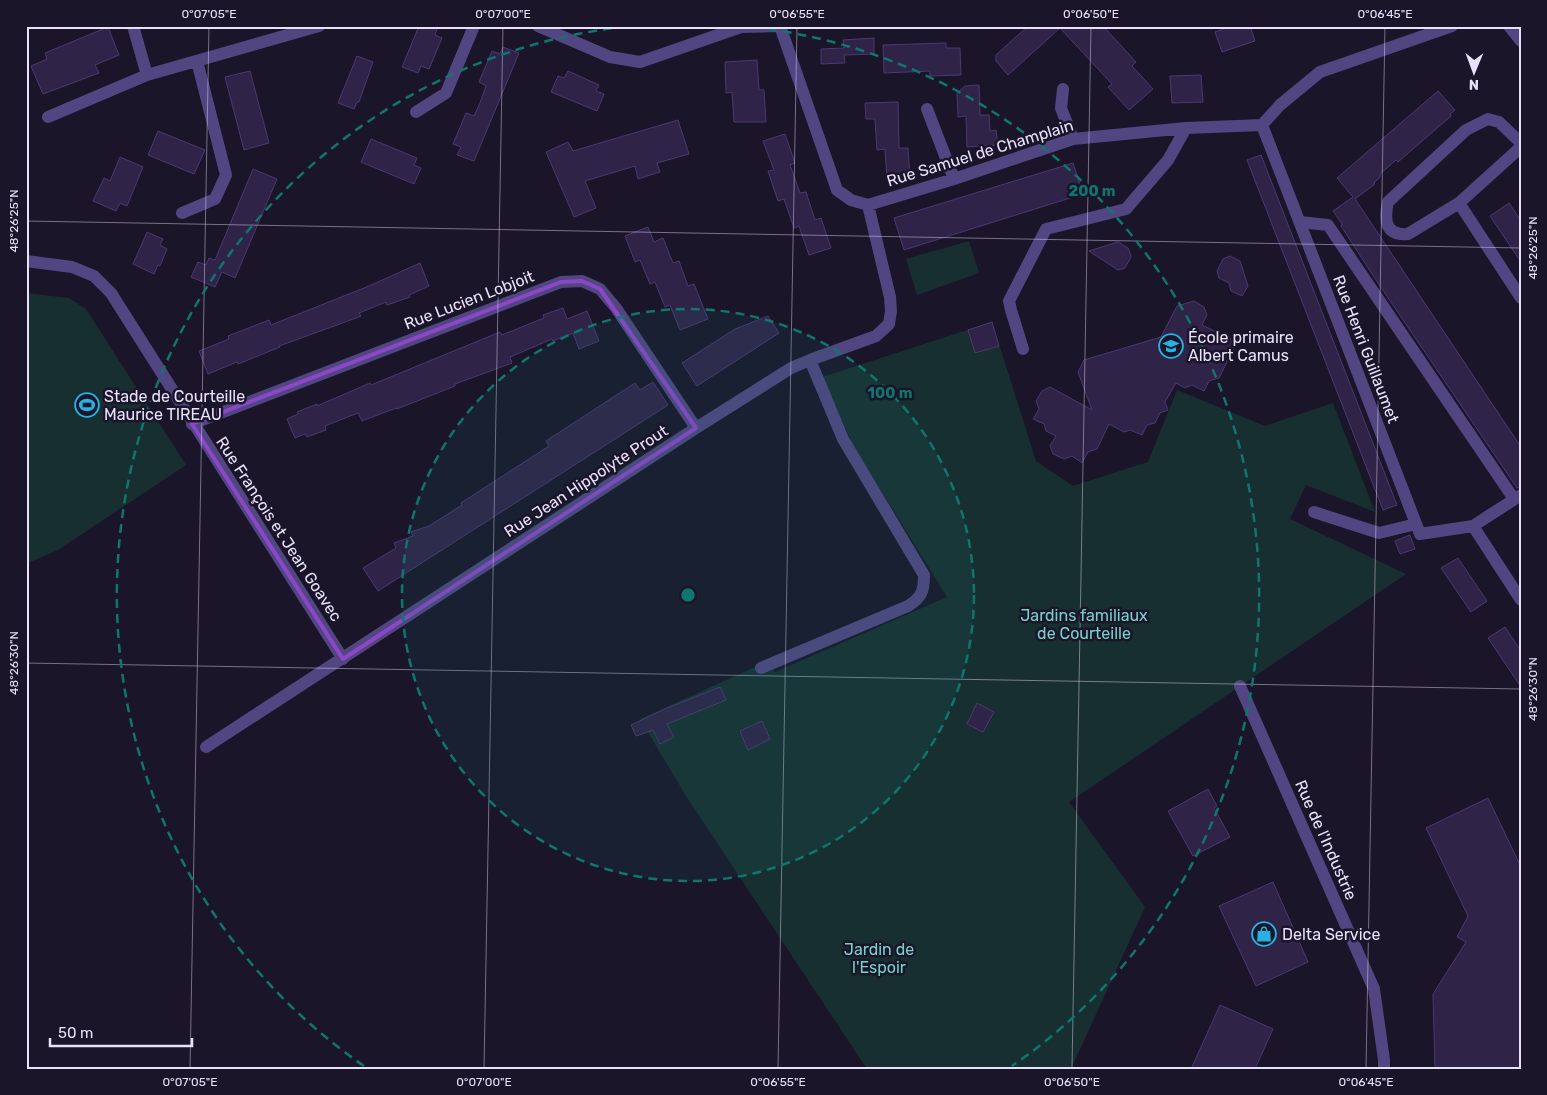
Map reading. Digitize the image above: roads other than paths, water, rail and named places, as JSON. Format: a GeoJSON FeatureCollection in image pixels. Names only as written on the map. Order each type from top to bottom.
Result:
{"type":"FeatureCollection","features":[{"type":"Feature","properties":{"kind":"street"},"geometry":{"type":"LineString","coordinates":[[133,26],[147,75]]}},
{"type":"Feature","properties":{"kind":"street"},"geometry":{"type":"LineString","coordinates":[[48,117],[147,75],[319,26]]}},
{"type":"Feature","properties":{"kind":"street"},"geometry":{"type":"LineString","coordinates":[[416,112],[446,93],[474,26]]}},
{"type":"Feature","properties":{"kind":"street"},"geometry":{"type":"LineString","coordinates":[[538,26],[610,57],[640,62],[741,27],[780,26],[837,190],[851,200],[868,205]]}},
{"type":"Feature","properties":{"kind":"street"},"geometry":{"type":"LineString","coordinates":[[1262,125],[1280,105],[1320,72],[1452,26]]}},
{"type":"Feature","properties":{"kind":"street"},"geometry":{"type":"LineString","coordinates":[[1508,26],[1521,41]]}},
{"type":"Feature","properties":{"kind":"street"},"geometry":{"type":"LineString","coordinates":[[182,213],[215,199],[226,175],[197,61]]}},
{"type":"Feature","properties":{"kind":"street"},"geometry":{"type":"LineString","coordinates":[[1063,89],[1061,108],[1073,139]]}},
{"type":"Feature","properties":{"kind":"street"},"geometry":{"type":"LineString","coordinates":[[927,109],[954,180]]}},
{"type":"Feature","properties":{"kind":"street"},"geometry":{"type":"LineString","coordinates":[[1521,143],[1499,122],[1488,119],[1466,130],[1388,202],[1384,217],[1389,229],[1398,235],[1408,234],[1460,203],[1521,147]]}},
{"type":"Feature","properties":{"kind":"street","name":"Rue Samuel de Champlain"},"geometry":{"type":"LineString","coordinates":[[868,205],[954,180],[1073,139],[1186,128],[1262,125]]}},
{"type":"Feature","properties":{"kind":"street","name":"Rue Henri Guillaumet"},"geometry":{"type":"LineString","coordinates":[[1262,125],[1416,524]]}},
{"type":"Feature","properties":{"kind":"street"},"geometry":{"type":"LineString","coordinates":[[1022,349],[1009,301],[1046,229],[1126,209],[1168,160],[1186,128]]}},
{"type":"Feature","properties":{"kind":"street"},"geometry":{"type":"LineString","coordinates":[[1460,203],[1521,298]]}},
{"type":"Feature","properties":{"kind":"street","name":"Rue Jean Hippolyte Prout"},"geometry":{"type":"LineString","coordinates":[[206,747],[791,368],[876,336],[888,324],[891,311],[890,297],[868,205]]}},
{"type":"Feature","properties":{"kind":"street"},"geometry":{"type":"LineString","coordinates":[[1300,222],[1328,226],[1518,497],[1473,526],[1420,534],[1416,524],[1379,533],[1314,512]]}},
{"type":"Feature","properties":{"kind":"street","name":"Rue François et Jean Goavec"},"geometry":{"type":"LineString","coordinates":[[26,261],[72,267],[94,276],[111,293],[192,424],[343,659]]}},
{"type":"Feature","properties":{"kind":"street","name":"Rue Lucien Lobjoit"},"geometry":{"type":"LineString","coordinates":[[192,424],[561,282],[582,280],[600,289],[616,308],[696,428]]}},
{"type":"Feature","properties":{"kind":"street"},"geometry":{"type":"LineString","coordinates":[[761,668],[908,606],[918,600],[924,588],[924,575],[843,439],[810,360]]}},
{"type":"Feature","properties":{"kind":"street"},"geometry":{"type":"LineString","coordinates":[[1473,526],[1521,600]]}},
{"type":"Feature","properties":{"kind":"street","name":"Rue de l'Industrie"},"geometry":{"type":"LineString","coordinates":[[1240,686],[1374,989],[1384,1069]]}},
{"type":"Feature","properties":{"kind":"place","name":"École primaire Albert Camus"},"geometry":{"type":"Point","coordinates":[1171,346]}},
{"type":"Feature","properties":{"kind":"place","name":"Stade de Courteille Maurice TIREAU"},"geometry":{"type":"Point","coordinates":[87,405]}},
{"type":"Feature","properties":{"kind":"place","name":"Delta Service"},"geometry":{"type":"Point","coordinates":[1264,934]}},
{"type":"Feature","properties":{"kind":"park label","name":"Jardins familiaux de Courteille"},"geometry":{"type":"Point","coordinates":[1084,624]}},
{"type":"Feature","properties":{"kind":"park label","name":"Jardin de l'Espoir"},"geometry":{"type":"Point","coordinates":[879,958]}}]}
